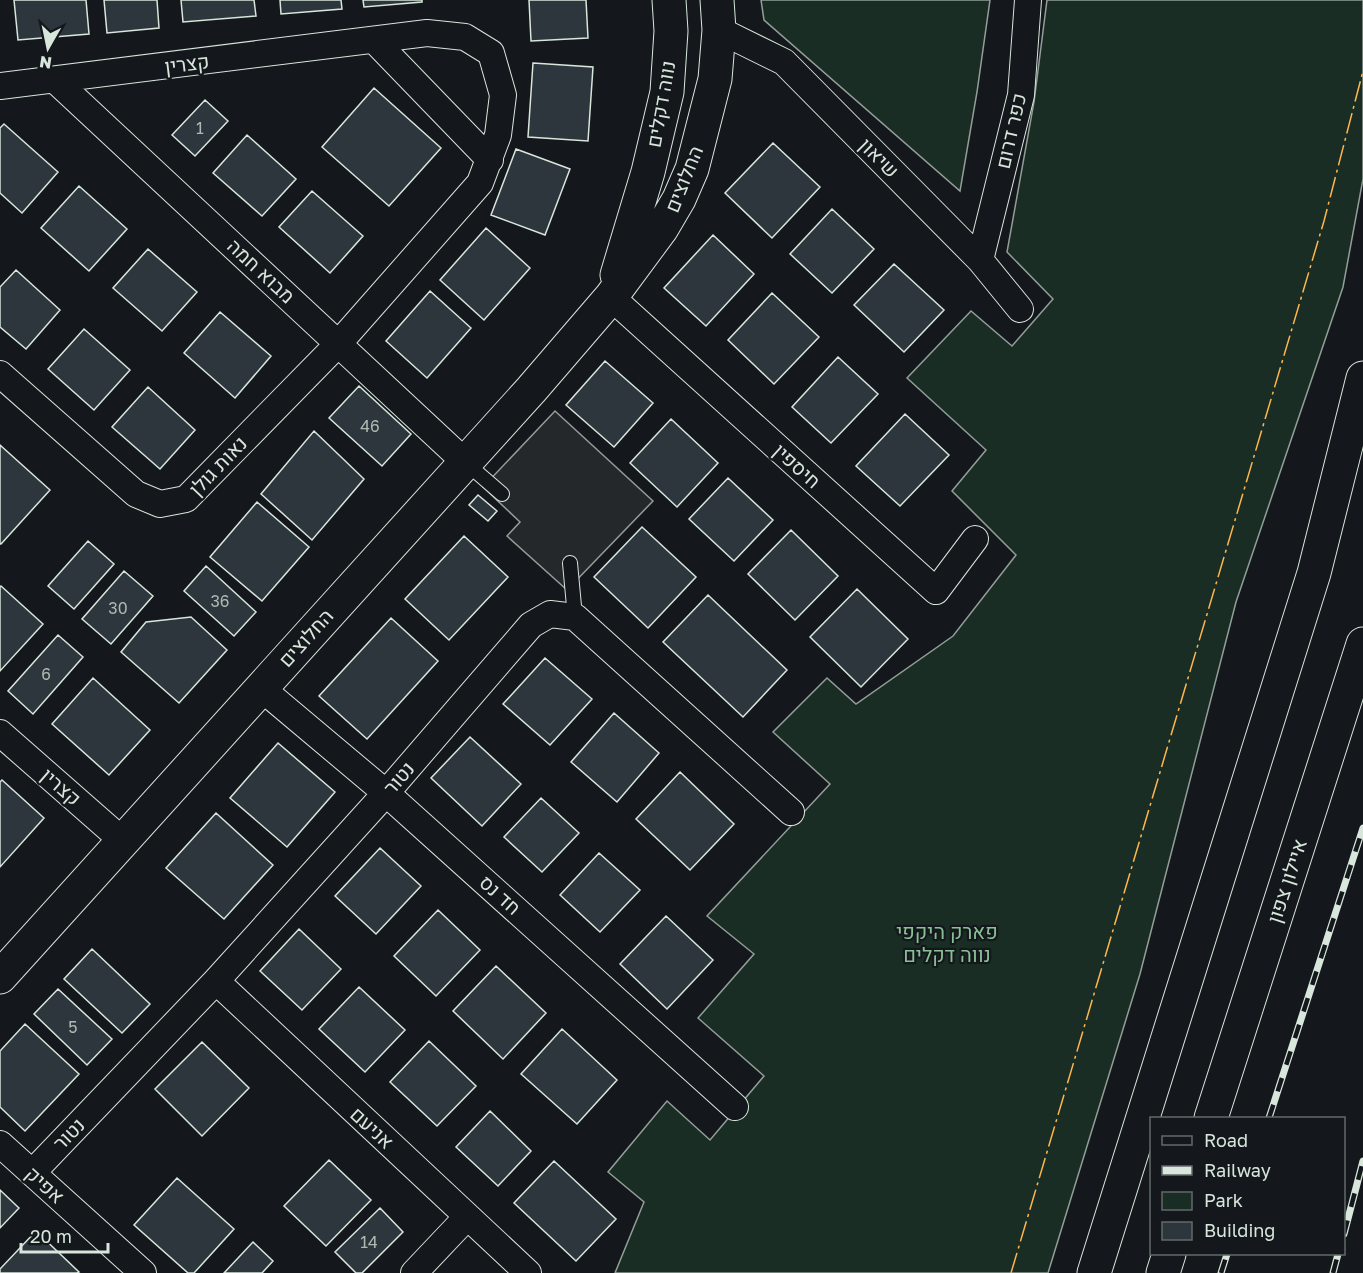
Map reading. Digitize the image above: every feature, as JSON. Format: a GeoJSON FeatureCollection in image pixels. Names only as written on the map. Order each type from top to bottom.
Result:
{"type":"FeatureCollection","features":[{"type":"Feature","properties":{"kind":"main road","name":"נווה דקלים"},"geometry":{"type":"LineString","coordinates":[[648,172],[667,92],[671,31],[669,0]]}},
{"type":"Feature","properties":{"kind":"main road","name":"החלוצים"},"geometry":{"type":"LineString","coordinates":[[0,977],[465,462],[610,297],[662,228],[680,199],[694,161],[716,79],[718,15]]}},
{"type":"Feature","properties":{"kind":"main road","name":"החלוצים"},"geometry":{"type":"LineString","coordinates":[[610,297],[648,172]]}},
{"type":"Feature","properties":{"kind":"main road"},"geometry":{"type":"LineString","coordinates":[[1094,1273],[1314,573],[1363,378]]}},
{"type":"Feature","properties":{"kind":"main road"},"geometry":{"type":"LineString","coordinates":[[1314,573],[1363,450]]}},
{"type":"Feature","properties":{"kind":"main road","name":"איילון צפון"},"geometry":{"type":"LineString","coordinates":[[1212,1117],[1363,644]]}},
{"type":"Feature","properties":{"kind":"main road"},"geometry":{"type":"LineString","coordinates":[[1163,1273],[1169,1255]]}},
{"type":"Feature","properties":{"kind":"street","name":"כפר דרום"},"geometry":{"type":"LineString","coordinates":[[980,260],[1021,95],[1028,0]]}},
{"type":"Feature","properties":{"kind":"street","name":"שיאון"},"geometry":{"type":"LineString","coordinates":[[718,15],[784,62],[980,260],[1020,309]]}},
{"type":"Feature","properties":{"kind":"street","name":"קצרין"},"geometry":{"type":"LineString","coordinates":[[0,86],[427,33],[465,37],[491,53],[503,95],[498,135],[480,183],[339,343]]}},
{"type":"Feature","properties":{"kind":"street"},"geometry":{"type":"LineString","coordinates":[[374,40],[490,160]]}},
{"type":"Feature","properties":{"kind":"street","name":"מבוא חמה"},"geometry":{"type":"LineString","coordinates":[[55,80],[465,462]]}},
{"type":"Feature","properties":{"kind":"street","name":"חיספין"},"geometry":{"type":"LineString","coordinates":[[610,297],[936,591],[975,539]]}},
{"type":"Feature","properties":{"kind":"street","name":"נאות גולן"},"geometry":{"type":"LineString","coordinates":[[0,374],[136,494],[160,504],[186,499],[339,343]]}},
{"type":"Feature","properties":{"kind":"street","name":"נטור"},"geometry":{"type":"LineString","coordinates":[[32,1173],[216,981],[386,793],[531,625],[550,614],[575,617]]}},
{"type":"Feature","properties":{"kind":"street"},"geometry":{"type":"LineString","coordinates":[[575,617],[791,812]]}},
{"type":"Feature","properties":{"kind":"street","name":"חד נס"},"geometry":{"type":"LineString","coordinates":[[261,688],[386,793],[735,1107]]}},
{"type":"Feature","properties":{"kind":"street","name":"קצרין"},"geometry":{"type":"LineString","coordinates":[[0,733],[123,841]]}},
{"type":"Feature","properties":{"kind":"street","name":"אניעם"},"geometry":{"type":"LineString","coordinates":[[216,981],[528,1273]]}},
{"type":"Feature","properties":{"kind":"street","name":"אפיק"},"geometry":{"type":"LineString","coordinates":[[0,1144],[142,1273]]}},
{"type":"Feature","properties":{"kind":"street"},"geometry":{"type":"LineString","coordinates":[[414,1273],[467,1217]]}},
{"type":"Feature","properties":{"kind":"lane"},"geometry":{"type":"LineString","coordinates":[[465,462],[502,494]]}},
{"type":"Feature","properties":{"kind":"lane"},"geometry":{"type":"LineString","coordinates":[[570,563],[575,617]]}},
{"type":"Feature","properties":{"kind":"green space"},"geometry":{"type":"Polygon","coordinates":[[[761,0],[990,0],[960,191],[764,20],[761,0]]]}},
{"type":"Feature","properties":{"kind":"green space","name":"פארק היקפי נווה דקלים"},"geometry":{"type":"Polygon","coordinates":[[[1047,0],[1363,0],[1363,179],[1343,287],[1236,602],[1140,974],[1048,1273],[615,1273],[644,1202],[608,1172],[667,1101],[710,1140],[764,1076],[698,1018],[754,954],[707,916],[830,784],[773,732],[827,678],[856,704],[953,636],[1016,555],[952,491],[986,450],[907,378],[971,311],[1012,346],[1053,299],[1007,252],[1034,102],[1047,0]]]}},
{"type":"Feature","properties":{"kind":"shaded area"},"geometry":{"type":"Polygon","coordinates":[[[555,411],[653,501],[567,590],[507,536],[520,522],[483,487],[555,411]]]}},
{"type":"Feature","properties":{"kind":"building"},"geometry":{"type":"Polygon","coordinates":[[[14,0],[86,0],[89,34],[18,40],[14,0]]]}},
{"type":"Feature","properties":{"kind":"building"},"geometry":{"type":"Polygon","coordinates":[[[104,0],[157,0],[159,28],[107,33],[104,0]]]}},
{"type":"Feature","properties":{"kind":"building"},"geometry":{"type":"Polygon","coordinates":[[[181,0],[254,0],[256,16],[183,22],[181,0]]]}},
{"type":"Feature","properties":{"kind":"building"},"geometry":{"type":"Polygon","coordinates":[[[280,0],[341,0],[342,9],[281,14],[280,0]]]}},
{"type":"Feature","properties":{"kind":"building"},"geometry":{"type":"Polygon","coordinates":[[[363,0],[422,0],[422,2],[364,7],[363,0]]]}},
{"type":"Feature","properties":{"kind":"building"},"geometry":{"type":"Polygon","coordinates":[[[529,0],[586,0],[588,38],[531,41],[529,0]]]}},
{"type":"Feature","properties":{"kind":"building"},"geometry":{"type":"Polygon","coordinates":[[[533,63],[593,67],[588,141],[528,137],[533,63]]]}},
{"type":"Feature","properties":{"kind":"building"},"geometry":{"type":"Polygon","coordinates":[[[374,88],[441,148],[389,206],[322,147],[374,88]]]}},
{"type":"Feature","properties":{"kind":"building"},"geometry":{"type":"Polygon","coordinates":[[[205,100],[228,121],[195,156],[172,135],[205,100]]]}},
{"type":"Feature","properties":{"kind":"building"},"geometry":{"type":"Polygon","coordinates":[[[4,124],[58,172],[22,213],[0,193],[0,128],[4,124]]]}},
{"type":"Feature","properties":{"kind":"building"},"geometry":{"type":"Polygon","coordinates":[[[247,135],[296,179],[262,216],[213,173],[247,135]]]}},
{"type":"Feature","properties":{"kind":"building"},"geometry":{"type":"Polygon","coordinates":[[[773,143],[820,187],[772,238],[725,193],[773,143]]]}},
{"type":"Feature","properties":{"kind":"building"},"geometry":{"type":"Polygon","coordinates":[[[516,149],[570,169],[545,235],[491,215],[516,149]]]}},
{"type":"Feature","properties":{"kind":"building"},"geometry":{"type":"Polygon","coordinates":[[[79,186],[127,229],[89,271],[41,228],[79,186]]]}},
{"type":"Feature","properties":{"kind":"building"},"geometry":{"type":"Polygon","coordinates":[[[312,191],[363,236],[330,273],[279,227],[312,191]]]}},
{"type":"Feature","properties":{"kind":"building"},"geometry":{"type":"Polygon","coordinates":[[[832,209],[874,249],[832,293],[790,254],[832,209]]]}},
{"type":"Feature","properties":{"kind":"building"},"geometry":{"type":"Polygon","coordinates":[[[486,228],[530,268],[484,320],[440,280],[486,228]]]}},
{"type":"Feature","properties":{"kind":"building"},"geometry":{"type":"Polygon","coordinates":[[[713,235],[754,274],[706,326],[664,288],[713,235]]]}},
{"type":"Feature","properties":{"kind":"building"},"geometry":{"type":"Polygon","coordinates":[[[148,249],[197,292],[162,331],[113,288],[148,249]]]}},
{"type":"Feature","properties":{"kind":"building"},"geometry":{"type":"Polygon","coordinates":[[[894,264],[944,310],[904,352],[854,305],[894,264]]]}},
{"type":"Feature","properties":{"kind":"building"},"geometry":{"type":"Polygon","coordinates":[[[16,270],[60,310],[26,349],[0,327],[0,287],[16,270]]]}},
{"type":"Feature","properties":{"kind":"building"},"geometry":{"type":"Polygon","coordinates":[[[430,291],[471,328],[427,378],[386,341],[430,291]]]}},
{"type":"Feature","properties":{"kind":"building"},"geometry":{"type":"Polygon","coordinates":[[[772,293],[819,337],[774,384],[728,340],[772,293]]]}},
{"type":"Feature","properties":{"kind":"building"},"geometry":{"type":"Polygon","coordinates":[[[220,312],[271,356],[235,398],[184,353],[220,312]]]}},
{"type":"Feature","properties":{"kind":"building"},"geometry":{"type":"Polygon","coordinates":[[[84,329],[130,370],[94,410],[48,369],[84,329]]]}},
{"type":"Feature","properties":{"kind":"building"},"geometry":{"type":"Polygon","coordinates":[[[838,357],[878,394],[831,443],[792,407],[838,357]]]}},
{"type":"Feature","properties":{"kind":"building"},"geometry":{"type":"Polygon","coordinates":[[[605,361],[653,403],[614,447],[566,405],[605,361]]]}},
{"type":"Feature","properties":{"kind":"building"},"geometry":{"type":"Polygon","coordinates":[[[359,386],[411,434],[382,466],[329,418],[359,386]]]}},
{"type":"Feature","properties":{"kind":"building"},"geometry":{"type":"Polygon","coordinates":[[[148,387],[195,430],[160,469],[112,427],[148,387]]]}},
{"type":"Feature","properties":{"kind":"building"},"geometry":{"type":"Polygon","coordinates":[[[905,414],[949,455],[900,506],[856,466],[905,414]]]}},
{"type":"Feature","properties":{"kind":"building"},"geometry":{"type":"Polygon","coordinates":[[[671,419],[718,463],[677,507],[630,463],[671,419]]]}},
{"type":"Feature","properties":{"kind":"building"},"geometry":{"type":"Polygon","coordinates":[[[314,431],[364,479],[312,540],[261,494],[314,431]]]}},
{"type":"Feature","properties":{"kind":"building"},"geometry":{"type":"Polygon","coordinates":[[[0,445],[50,490],[1,544],[0,544],[0,445]]]}},
{"type":"Feature","properties":{"kind":"building"},"geometry":{"type":"Polygon","coordinates":[[[728,478],[773,520],[734,561],[689,519],[728,478]]]}},
{"type":"Feature","properties":{"kind":"building"},"geometry":{"type":"Polygon","coordinates":[[[478,495],[497,511],[488,521],[469,505],[478,495]]]}},
{"type":"Feature","properties":{"kind":"building"},"geometry":{"type":"Polygon","coordinates":[[[257,502],[309,547],[262,601],[210,557],[257,502]]]}},
{"type":"Feature","properties":{"kind":"building"},"geometry":{"type":"Polygon","coordinates":[[[642,527],[696,577],[648,628],[594,577],[642,527]]]}},
{"type":"Feature","properties":{"kind":"building"},"geometry":{"type":"Polygon","coordinates":[[[791,530],[838,576],[795,620],[748,574],[791,530]]]}},
{"type":"Feature","properties":{"kind":"building"},"geometry":{"type":"Polygon","coordinates":[[[464,536],[508,577],[449,640],[405,599],[464,536]]]}},
{"type":"Feature","properties":{"kind":"building"},"geometry":{"type":"Polygon","coordinates":[[[88,541],[114,564],[74,609],[48,586],[88,541]]]}},
{"type":"Feature","properties":{"kind":"building"},"geometry":{"type":"Polygon","coordinates":[[[206,566],[256,612],[234,636],[184,591],[206,566]]]}},
{"type":"Feature","properties":{"kind":"building"},"geometry":{"type":"Polygon","coordinates":[[[124,571],[153,596],[111,644],[82,619],[124,571]]]}},
{"type":"Feature","properties":{"kind":"building"},"geometry":{"type":"Polygon","coordinates":[[[0,587],[43,624],[0,671],[0,587]]]}},
{"type":"Feature","properties":{"kind":"building"},"geometry":{"type":"Polygon","coordinates":[[[857,589],[908,639],[861,687],[810,637],[857,589]]]}},
{"type":"Feature","properties":{"kind":"building"},"geometry":{"type":"Polygon","coordinates":[[[708,595],[787,670],[743,717],[663,642],[708,595]]]}},
{"type":"Feature","properties":{"kind":"building"},"geometry":{"type":"Polygon","coordinates":[[[191,617],[227,650],[179,703],[121,652],[146,622],[191,617]]]}},
{"type":"Feature","properties":{"kind":"building"},"geometry":{"type":"Polygon","coordinates":[[[391,618],[438,661],[367,739],[319,696],[391,618]]]}},
{"type":"Feature","properties":{"kind":"building"},"geometry":{"type":"Polygon","coordinates":[[[58,635],[83,657],[33,714],[8,691],[58,635]]]}},
{"type":"Feature","properties":{"kind":"building"},"geometry":{"type":"Polygon","coordinates":[[[545,658],[592,699],[550,745],[503,704],[545,658]]]}},
{"type":"Feature","properties":{"kind":"building"},"geometry":{"type":"Polygon","coordinates":[[[93,678],[150,730],[109,775],[52,724],[93,678]]]}},
{"type":"Feature","properties":{"kind":"building"},"geometry":{"type":"Polygon","coordinates":[[[614,713],[659,753],[617,802],[571,762],[614,713]]]}},
{"type":"Feature","properties":{"kind":"building"},"geometry":{"type":"Polygon","coordinates":[[[470,737],[521,784],[482,826],[431,778],[470,737]]]}},
{"type":"Feature","properties":{"kind":"building"},"geometry":{"type":"Polygon","coordinates":[[[278,743],[335,792],[287,847],[230,798],[278,743]]]}},
{"type":"Feature","properties":{"kind":"building"},"geometry":{"type":"Polygon","coordinates":[[[680,772],[734,824],[690,870],[636,819],[680,772]]]}},
{"type":"Feature","properties":{"kind":"building"},"geometry":{"type":"Polygon","coordinates":[[[2,780],[44,818],[0,867],[0,782],[2,780]]]}},
{"type":"Feature","properties":{"kind":"building"},"geometry":{"type":"Polygon","coordinates":[[[541,798],[579,833],[542,872],[504,837],[541,798]]]}},
{"type":"Feature","properties":{"kind":"building"},"geometry":{"type":"Polygon","coordinates":[[[216,813],[273,865],[224,919],[166,868],[216,813]]]}},
{"type":"Feature","properties":{"kind":"building"},"geometry":{"type":"Polygon","coordinates":[[[380,848],[421,886],[376,934],[335,896],[380,848]]]}},
{"type":"Feature","properties":{"kind":"building"},"geometry":{"type":"Polygon","coordinates":[[[599,853],[640,890],[600,932],[560,895],[599,853]]]}},
{"type":"Feature","properties":{"kind":"building"},"geometry":{"type":"Polygon","coordinates":[[[438,910],[480,950],[436,996],[394,956],[438,910]]]}},
{"type":"Feature","properties":{"kind":"building"},"geometry":{"type":"Polygon","coordinates":[[[666,916],[713,960],[667,1009],[620,964],[666,916]]]}},
{"type":"Feature","properties":{"kind":"building"},"geometry":{"type":"Polygon","coordinates":[[[299,929],[341,969],[302,1010],[260,971],[299,929]]]}},
{"type":"Feature","properties":{"kind":"building"},"geometry":{"type":"Polygon","coordinates":[[[92,949],[150,1004],[122,1033],[64,979],[92,949]]]}},
{"type":"Feature","properties":{"kind":"building"},"geometry":{"type":"Polygon","coordinates":[[[496,966],[546,1013],[503,1059],[453,1011],[496,966]]]}},
{"type":"Feature","properties":{"kind":"building"},"geometry":{"type":"Polygon","coordinates":[[[359,987],[405,1030],[365,1072],[319,1029],[359,987]]]}},
{"type":"Feature","properties":{"kind":"building"},"geometry":{"type":"Polygon","coordinates":[[[58,989],[112,1039],[87,1065],[34,1014],[58,989]]]}},
{"type":"Feature","properties":{"kind":"building"},"geometry":{"type":"Polygon","coordinates":[[[25,1024],[79,1074],[25,1131],[0,1107],[0,1051],[25,1024]]]}},
{"type":"Feature","properties":{"kind":"building"},"geometry":{"type":"Polygon","coordinates":[[[562,1029],[617,1080],[577,1124],[521,1074],[562,1029]]]}},
{"type":"Feature","properties":{"kind":"building"},"geometry":{"type":"Polygon","coordinates":[[[429,1041],[476,1086],[437,1126],[390,1082],[429,1041]]]}},
{"type":"Feature","properties":{"kind":"building"},"geometry":{"type":"Polygon","coordinates":[[[202,1042],[249,1088],[202,1136],[155,1089],[202,1042]]]}},
{"type":"Feature","properties":{"kind":"building"},"geometry":{"type":"Polygon","coordinates":[[[490,1111],[531,1151],[498,1186],[456,1147],[490,1111]]]}},
{"type":"Feature","properties":{"kind":"building"},"geometry":{"type":"Polygon","coordinates":[[[329,1160],[371,1200],[326,1246],[284,1206],[329,1160]]]}},
{"type":"Feature","properties":{"kind":"building"},"geometry":{"type":"Polygon","coordinates":[[[554,1161],[616,1219],[576,1261],[514,1203],[554,1161]]]}},
{"type":"Feature","properties":{"kind":"building"},"geometry":{"type":"Polygon","coordinates":[[[177,1178],[234,1229],[194,1273],[188,1273],[134,1225],[177,1178]]]}},
{"type":"Feature","properties":{"kind":"building"},"geometry":{"type":"Polygon","coordinates":[[[0,1190],[19,1208],[0,1228],[0,1190]]]}},
{"type":"Feature","properties":{"kind":"building"},"geometry":{"type":"Polygon","coordinates":[[[380,1208],[403,1232],[362,1273],[356,1273],[335,1252],[380,1208]]]}},
{"type":"Feature","properties":{"kind":"building"},"geometry":{"type":"Polygon","coordinates":[[[36,1231],[79,1272],[0,1273],[0,1269],[36,1231]]]}},
{"type":"Feature","properties":{"kind":"building"},"geometry":{"type":"Polygon","coordinates":[[[253,1242],[273,1261],[262,1273],[224,1273],[253,1242]]]}},
{"type":"Feature","properties":{"kind":"railway"},"geometry":{"type":"LineString","coordinates":[[1269,1117],[1363,828]]}},
{"type":"Feature","properties":{"kind":"railway"},"geometry":{"type":"LineString","coordinates":[[1345,1230],[1363,1161]]}},
{"type":"Feature","properties":{"kind":"railway"},"geometry":{"type":"LineString","coordinates":[[1221,1273],[1227,1255]]}},
{"type":"Feature","properties":{"kind":"railway"},"geometry":{"type":"LineString","coordinates":[[1333,1273],[1338,1255]]}},
{"type":"Feature","properties":{"kind":"power"},"geometry":{"type":"LineString","coordinates":[[1011,1273],[1324,221],[1363,71]]}}]}
